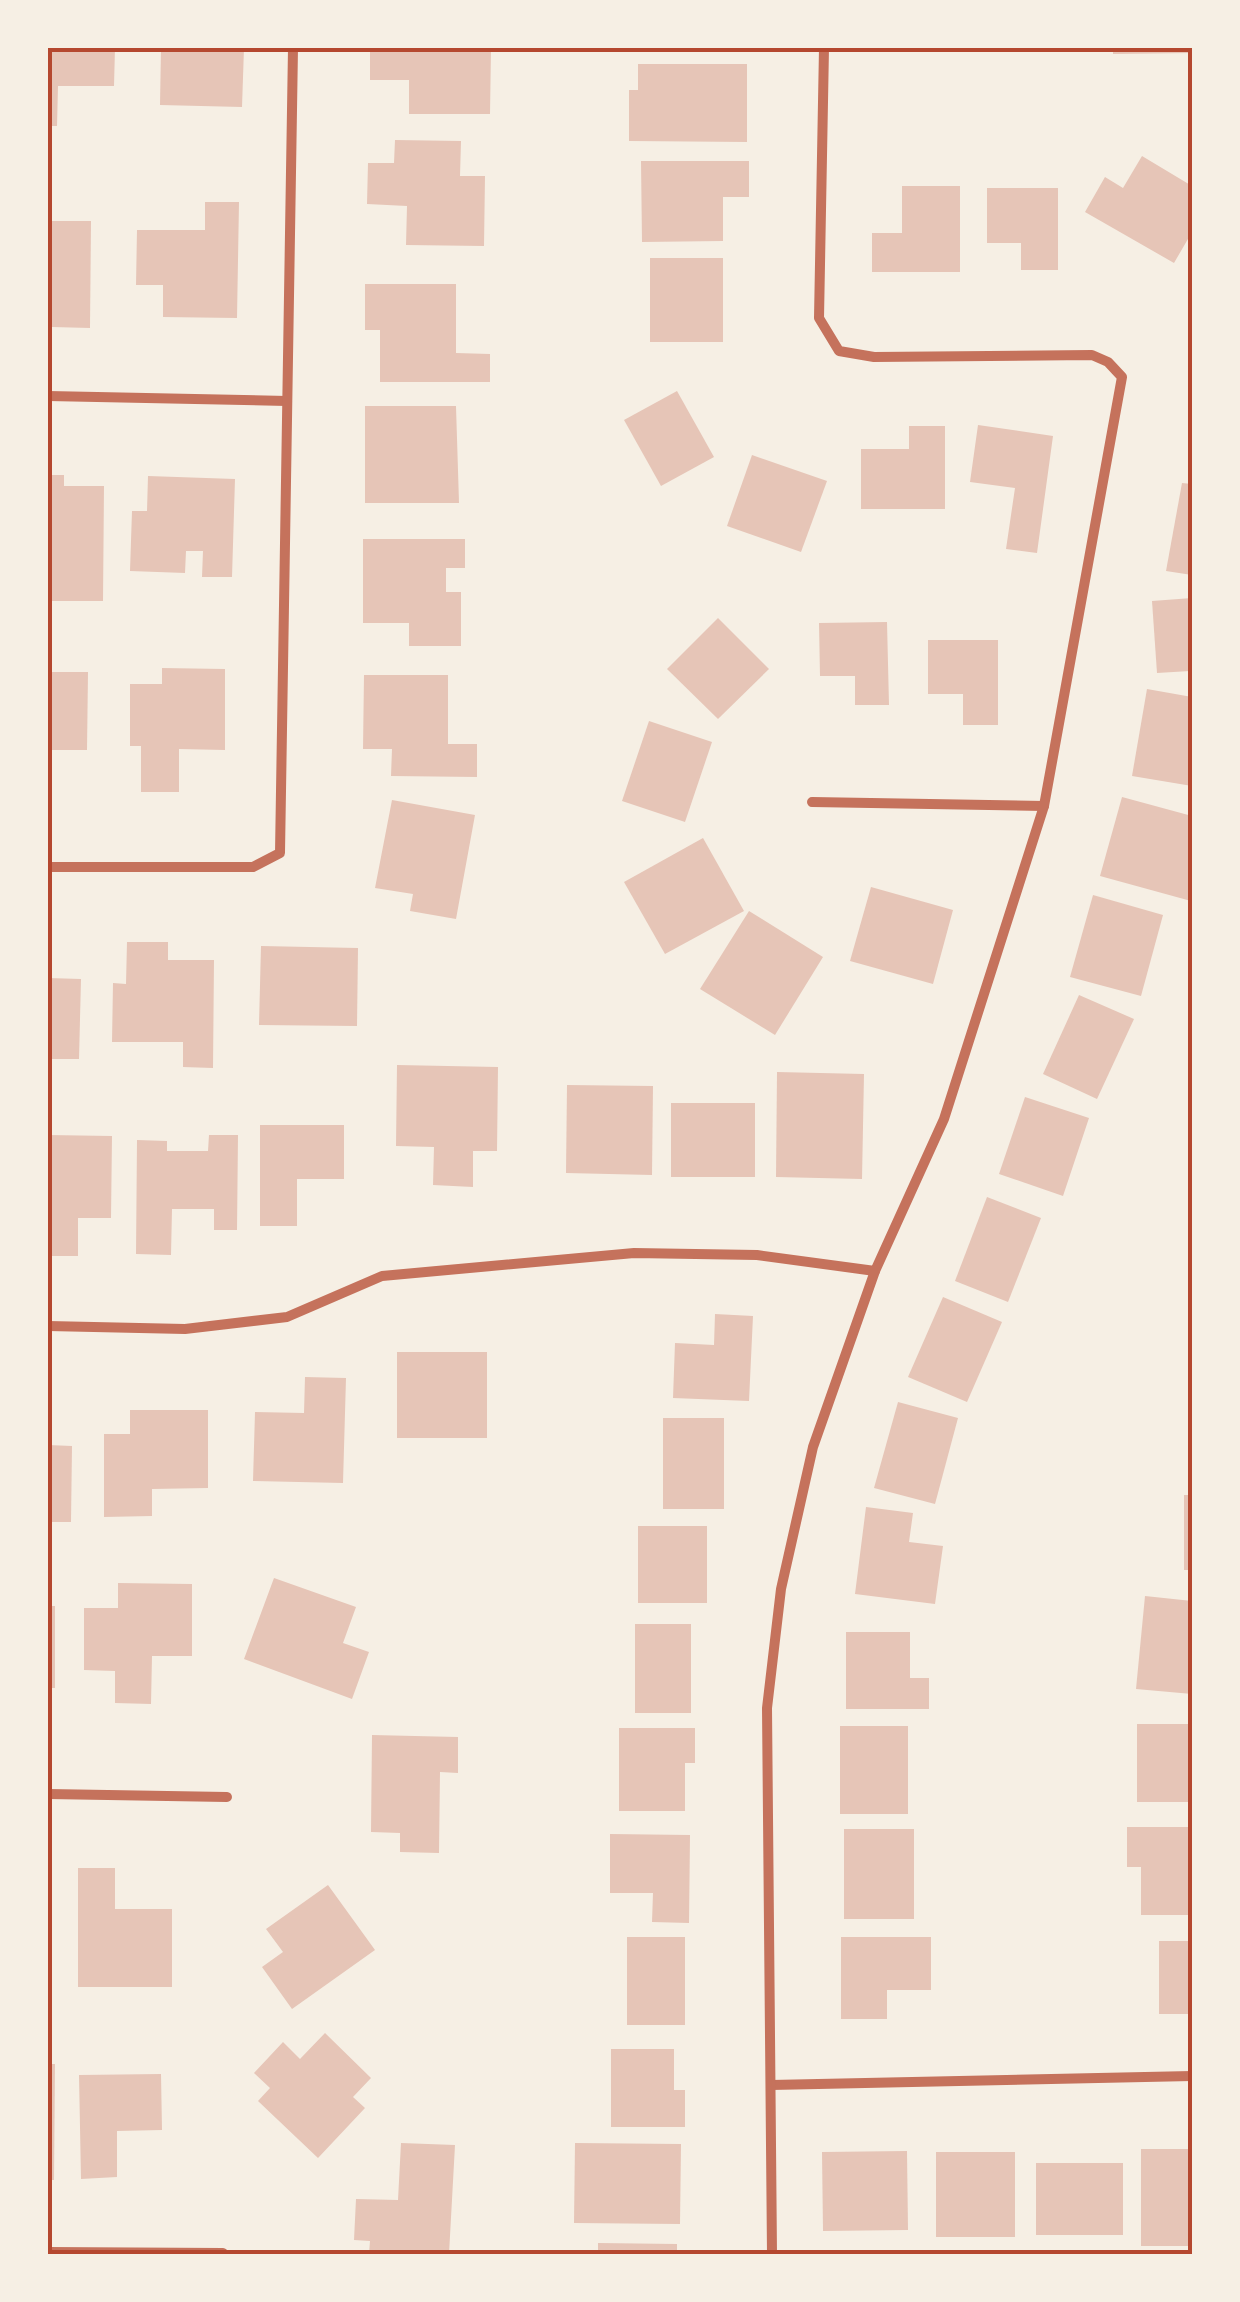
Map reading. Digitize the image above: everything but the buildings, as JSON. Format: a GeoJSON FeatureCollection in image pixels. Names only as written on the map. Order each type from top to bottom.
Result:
{"type":"FeatureCollection","features":[{"type":"Feature","properties":{"kind":"street"},"geometry":{"type":"LineString","coordinates":[[48,867],[253,867],[280,854],[293,48]]}},
{"type":"Feature","properties":{"kind":"street"},"geometry":{"type":"LineString","coordinates":[[772,2254],[767,1708],[781,1589],[813,1447],[875,1270],[944,1120],[1044,806],[1122,377],[1108,362],[1092,355],[874,356],[840,350],[819,318],[824,48]]}},
{"type":"Feature","properties":{"kind":"street"},"geometry":{"type":"LineString","coordinates":[[48,396],[288,401]]}},
{"type":"Feature","properties":{"kind":"street"},"geometry":{"type":"LineString","coordinates":[[812,802],[1044,806]]}},
{"type":"Feature","properties":{"kind":"street"},"geometry":{"type":"LineString","coordinates":[[48,1326],[185,1329],[288,1317],[382,1276],[634,1252],[757,1255],[875,1270]]}},
{"type":"Feature","properties":{"kind":"street"},"geometry":{"type":"LineString","coordinates":[[48,1794],[227,1797]]}},
{"type":"Feature","properties":{"kind":"street"},"geometry":{"type":"LineString","coordinates":[[771,2085],[1192,2076]]}},
{"type":"Feature","properties":{"kind":"street"},"geometry":{"type":"LineString","coordinates":[[48,2252],[223,2253]]}}]}
